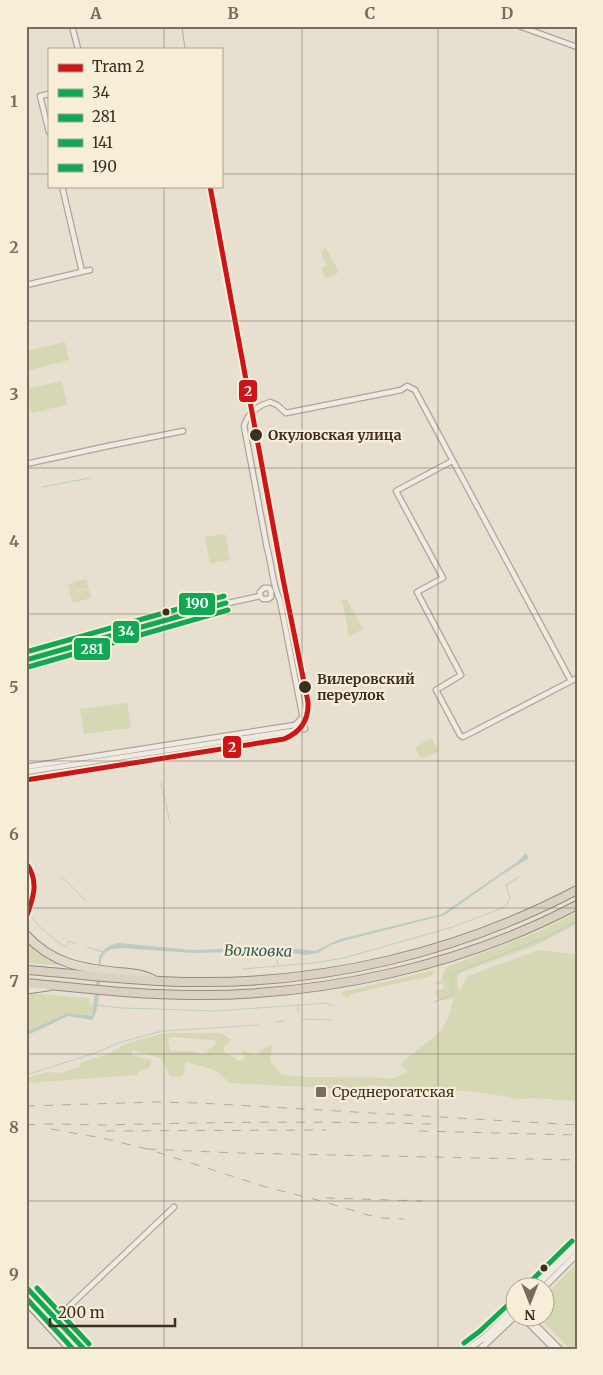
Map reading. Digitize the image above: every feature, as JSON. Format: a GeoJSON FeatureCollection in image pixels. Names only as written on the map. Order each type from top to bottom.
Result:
{"type":"FeatureCollection","features":[{"type":"Feature","properties":{"kind":"highway"},"geometry":{"type":"LineString","coordinates":[[26,970],[91,972],[156,981],[202,982],[257,981],[313,975],[367,966],[450,944],[539,910],[577,890]]}},
{"type":"Feature","properties":{"kind":"highway"},"geometry":{"type":"LineString","coordinates":[[26,983],[173,995],[228,995],[333,984],[457,956],[527,929],[577,905]]}},
{"type":"Feature","properties":{"kind":"highway"},"geometry":{"type":"LineString","coordinates":[[26,935],[37,946],[53,957],[91,972]]}},
{"type":"Feature","properties":{"kind":"main road"},"geometry":{"type":"LineString","coordinates":[[26,990],[57,986]]}},
{"type":"Feature","properties":{"kind":"main road"},"geometry":{"type":"LineString","coordinates":[[26,1287],[84,1349]]}},
{"type":"Feature","properties":{"kind":"main road"},"geometry":{"type":"LineString","coordinates":[[26,1301],[70,1349]]}},
{"type":"Feature","properties":{"kind":"street"},"geometry":{"type":"LineString","coordinates":[[72,26],[78,48]]}},
{"type":"Feature","properties":{"kind":"street"},"geometry":{"type":"LineString","coordinates":[[519,26],[577,47]]}},
{"type":"Feature","properties":{"kind":"street"},"geometry":{"type":"LineString","coordinates":[[48,94],[40,96],[48,128]]}},
{"type":"Feature","properties":{"kind":"street"},"geometry":{"type":"LineString","coordinates":[[62,188],[82,272]]}},
{"type":"Feature","properties":{"kind":"street"},"geometry":{"type":"LineString","coordinates":[[26,285],[90,270]]}},
{"type":"Feature","properties":{"kind":"street"},"geometry":{"type":"LineString","coordinates":[[260,596],[266,600],[274,592],[244,426],[248,415],[268,402],[276,405],[286,413],[401,390],[409,386],[415,390],[452,461],[457,466],[571,681]]}},
{"type":"Feature","properties":{"kind":"street"},"geometry":{"type":"LineString","coordinates":[[26,464],[182,431]]}},
{"type":"Feature","properties":{"kind":"street"},"geometry":{"type":"LineString","coordinates":[[452,461],[396,491],[443,578],[417,592],[461,675],[436,690],[460,735],[463,737],[577,678]]}},
{"type":"Feature","properties":{"kind":"street"},"geometry":{"type":"LineString","coordinates":[[26,772],[305,729],[280,600],[269,588],[264,588],[260,592],[260,596]]}},
{"type":"Feature","properties":{"kind":"street"},"geometry":{"type":"LineString","coordinates":[[26,660],[166,619],[260,596]]}},
{"type":"Feature","properties":{"kind":"street"},"geometry":{"type":"LineString","coordinates":[[26,767],[294,725],[302,717]]}},
{"type":"Feature","properties":{"kind":"street"},"geometry":{"type":"LineString","coordinates":[[56,1319],[174,1207]]}},
{"type":"Feature","properties":{"kind":"street"},"geometry":{"type":"LineString","coordinates":[[544,1278],[577,1246]]}},
{"type":"Feature","properties":{"kind":"street"},"geometry":{"type":"LineString","coordinates":[[553,1278],[577,1254]]}},
{"type":"Feature","properties":{"kind":"street"},"geometry":{"type":"LineString","coordinates":[[468,1349],[482,1340],[506,1317]]}},
{"type":"Feature","properties":{"kind":"street"},"geometry":{"type":"LineString","coordinates":[[480,1349],[506,1324]]}},
{"type":"Feature","properties":{"kind":"street"},"geometry":{"type":"LineString","coordinates":[[533,1328],[554,1349]]}},
{"type":"Feature","properties":{"kind":"street"},"geometry":{"type":"LineString","coordinates":[[539,1328],[560,1349]]}},
{"type":"Feature","properties":{"kind":"green space"},"geometry":{"type":"Polygon","coordinates":[[[326,248],[339,272],[326,279],[321,268],[327,265],[320,251],[326,248]]]}},
{"type":"Feature","properties":{"kind":"green space"},"geometry":{"type":"Polygon","coordinates":[[[65,342],[69,360],[26,371],[26,351],[65,342]]]}},
{"type":"Feature","properties":{"kind":"green space"},"geometry":{"type":"Polygon","coordinates":[[[62,381],[67,405],[31,413],[26,389],[62,381]]]}},
{"type":"Feature","properties":{"kind":"green space"},"geometry":{"type":"Polygon","coordinates":[[[225,534],[230,560],[210,564],[205,537],[225,534]]]}},
{"type":"Feature","properties":{"kind":"green space"},"geometry":{"type":"Polygon","coordinates":[[[86,579],[89,588],[75,592],[74,590],[75,593],[89,589],[91,598],[73,603],[71,599],[76,597],[71,598],[69,590],[74,588],[69,589],[68,584],[86,579]]]}},
{"type":"Feature","properties":{"kind":"green space"},"geometry":{"type":"Polygon","coordinates":[[[342,600],[347,600],[363,629],[349,636],[342,600]]]}},
{"type":"Feature","properties":{"kind":"green space"},"geometry":{"type":"Polygon","coordinates":[[[127,703],[131,728],[84,734],[80,709],[127,703]]]}},
{"type":"Feature","properties":{"kind":"green space"},"geometry":{"type":"Polygon","coordinates":[[[432,738],[439,751],[424,758],[420,757],[415,747],[432,738]]]}},
{"type":"Feature","properties":{"kind":"green space"},"geometry":{"type":"Polygon","coordinates":[[[577,912],[577,924],[537,945],[462,972],[458,975],[457,979],[459,991],[468,976],[538,950],[577,956],[577,1101],[521,1099],[477,1092],[368,1085],[365,1090],[230,1083],[215,1070],[186,1062],[184,1067],[185,1073],[181,1077],[170,1076],[161,1058],[132,1050],[132,1056],[151,1060],[151,1066],[140,1070],[137,1075],[26,1083],[26,1078],[47,1072],[60,1073],[79,1067],[80,1063],[111,1053],[125,1044],[164,1033],[221,1033],[232,1040],[223,1047],[224,1051],[239,1061],[243,1060],[244,1056],[241,1053],[243,1050],[255,1055],[272,1044],[270,1061],[282,1075],[394,1078],[408,1072],[400,1064],[441,1031],[448,1018],[454,998],[440,1001],[435,992],[444,988],[443,983],[433,983],[441,981],[447,967],[540,931],[577,912]],[[172,1037],[168,1039],[170,1051],[190,1051],[203,1054],[217,1043],[213,1040],[172,1037]]]}},
{"type":"Feature","properties":{"kind":"green space"},"geometry":{"type":"Polygon","coordinates":[[[26,937],[68,966],[26,963],[26,937]]]}},
{"type":"Feature","properties":{"kind":"green space"},"geometry":{"type":"Polygon","coordinates":[[[435,970],[431,976],[351,994],[348,998],[341,994],[342,992],[435,970]]]}},
{"type":"Feature","properties":{"kind":"green space"},"geometry":{"type":"Polygon","coordinates":[[[26,993],[89,998],[89,1003],[94,1006],[92,1016],[68,1013],[26,1032],[26,993]]]}},
{"type":"Feature","properties":{"kind":"green space"},"geometry":{"type":"Polygon","coordinates":[[[577,1263],[577,1349],[570,1349],[549,1328],[556,1328],[556,1285],[577,1263]]]}},
{"type":"Feature","properties":{"kind":"water","name":"Волковка"},"geometry":{"type":"Polygon","coordinates":[[[526,853],[529,858],[445,915],[343,941],[331,945],[318,953],[306,955],[274,951],[193,953],[120,948],[111,950],[104,954],[101,960],[99,1000],[92,1020],[68,1016],[26,1036],[26,1032],[68,1013],[92,1016],[99,957],[107,947],[112,945],[119,943],[192,950],[279,947],[315,951],[340,939],[442,914],[517,862],[526,853]]]}},
{"type":"Feature","properties":{"kind":"waterway"},"geometry":{"type":"LineString","coordinates":[[42,487],[90,478]]}},
{"type":"Feature","properties":{"kind":"waterway"},"geometry":{"type":"LineString","coordinates":[[161,783],[170,823]]}},
{"type":"Feature","properties":{"kind":"waterway"},"geometry":{"type":"LineString","coordinates":[[61,876],[87,902]]}},
{"type":"Feature","properties":{"kind":"waterway","name":"Волковка"},"geometry":{"type":"LineString","coordinates":[[243,969],[313,963],[344,958],[453,927],[505,907],[510,899],[506,885],[519,877]]}},
{"type":"Feature","properties":{"kind":"waterway"},"geometry":{"type":"LineString","coordinates":[[26,910],[34,921],[65,947],[69,941],[76,944]]}},
{"type":"Feature","properties":{"kind":"waterway"},"geometry":{"type":"LineString","coordinates":[[434,1002],[452,995],[452,974],[549,936],[577,921]]}},
{"type":"Feature","properties":{"kind":"waterway"},"geometry":{"type":"LineString","coordinates":[[87,947],[103,952]]}},
{"type":"Feature","properties":{"kind":"waterway","name":"Волковка"},"geometry":{"type":"LineString","coordinates":[[277,960],[278,966]]}},
{"type":"Feature","properties":{"kind":"waterway"},"geometry":{"type":"LineString","coordinates":[[96,1005],[122,1008],[216,1011],[327,1003],[332,1006]]}},
{"type":"Feature","properties":{"kind":"waterway"},"geometry":{"type":"LineString","coordinates":[[298,1005],[298,1014]]}},
{"type":"Feature","properties":{"kind":"waterway"},"geometry":{"type":"LineString","coordinates":[[302,1019],[331,1020]]}},
{"type":"Feature","properties":{"kind":"waterway"},"geometry":{"type":"LineString","coordinates":[[276,1022],[283,1021]]}},
{"type":"Feature","properties":{"kind":"waterway"},"geometry":{"type":"LineString","coordinates":[[26,1075],[95,1053],[121,1042],[162,1031],[258,1025]]}},
{"type":"Feature","properties":{"kind":"tram line"},"geometry":{"type":"LineString","coordinates":[[182,26],[185,48]]}},
{"type":"Feature","properties":{"kind":"tram line","name":"2"},"geometry":{"type":"LineString","coordinates":[[26,780],[284,739],[295,733],[303,725],[307,714],[308,702],[283,579],[210,188]]}},
{"type":"Feature","properties":{"kind":"tram line","name":"2"},"geometry":{"type":"LineString","coordinates":[[26,863],[34,883],[33,897],[26,918]]}},
{"type":"Feature","properties":{"kind":"railway"},"geometry":{"type":"LineString","coordinates":[[26,1106],[157,1102],[200,1103],[577,1125]]}},
{"type":"Feature","properties":{"kind":"railway"},"geometry":{"type":"LineString","coordinates":[[26,1125],[268,1122],[431,1124]]}},
{"type":"Feature","properties":{"kind":"railway"},"geometry":{"type":"LineString","coordinates":[[51,1129],[102,1138],[147,1149],[266,1187],[368,1215],[404,1219]]}},
{"type":"Feature","properties":{"kind":"railway"},"geometry":{"type":"LineString","coordinates":[[106,1131],[326,1130]]}},
{"type":"Feature","properties":{"kind":"railway"},"geometry":{"type":"LineString","coordinates":[[419,1131],[577,1135]]}},
{"type":"Feature","properties":{"kind":"railway"},"geometry":{"type":"LineString","coordinates":[[147,1149],[236,1153],[577,1160]]}},
{"type":"Feature","properties":{"kind":"railway"},"geometry":{"type":"LineString","coordinates":[[326,1198],[423,1201]]}},
{"type":"Feature","properties":{"kind":"transit line","name":"190"},"geometry":{"type":"LineString","coordinates":[[26,652],[224,596]]}},
{"type":"Feature","properties":{"kind":"transit line","name":"34"},"geometry":{"type":"LineString","coordinates":[[26,660],[226,603]]}},
{"type":"Feature","properties":{"kind":"transit line","name":"281"},"geometry":{"type":"LineString","coordinates":[[28,667],[228,610]]}},
{"type":"Feature","properties":{"kind":"transit line","name":"141"},"geometry":{"type":"LineString","coordinates":[[534,1278],[572,1241]]}},
{"type":"Feature","properties":{"kind":"transit line","name":"34"},"geometry":{"type":"LineString","coordinates":[[26,1287],[84,1349]]}},
{"type":"Feature","properties":{"kind":"transit line","name":"141"},"geometry":{"type":"LineString","coordinates":[[37,1288],[89,1344]]}},
{"type":"Feature","properties":{"kind":"transit line","name":"281"},"geometry":{"type":"LineString","coordinates":[[26,1298],[73,1349]]}},
{"type":"Feature","properties":{"kind":"transit line","name":"141"},"geometry":{"type":"LineString","coordinates":[[464,1343],[506,1307]]}},
{"type":"Feature","properties":{"kind":"place","name":"Окуловская улица"},"geometry":{"type":"Point","coordinates":[256,435]}},
{"type":"Feature","properties":{"kind":"place","name":"Вилеровский переулок"},"geometry":{"type":"Point","coordinates":[305,687]}},
{"type":"Feature","properties":{"kind":"place","name":"Среднерогатская"},"geometry":{"type":"Point","coordinates":[321,1092]}}]}
